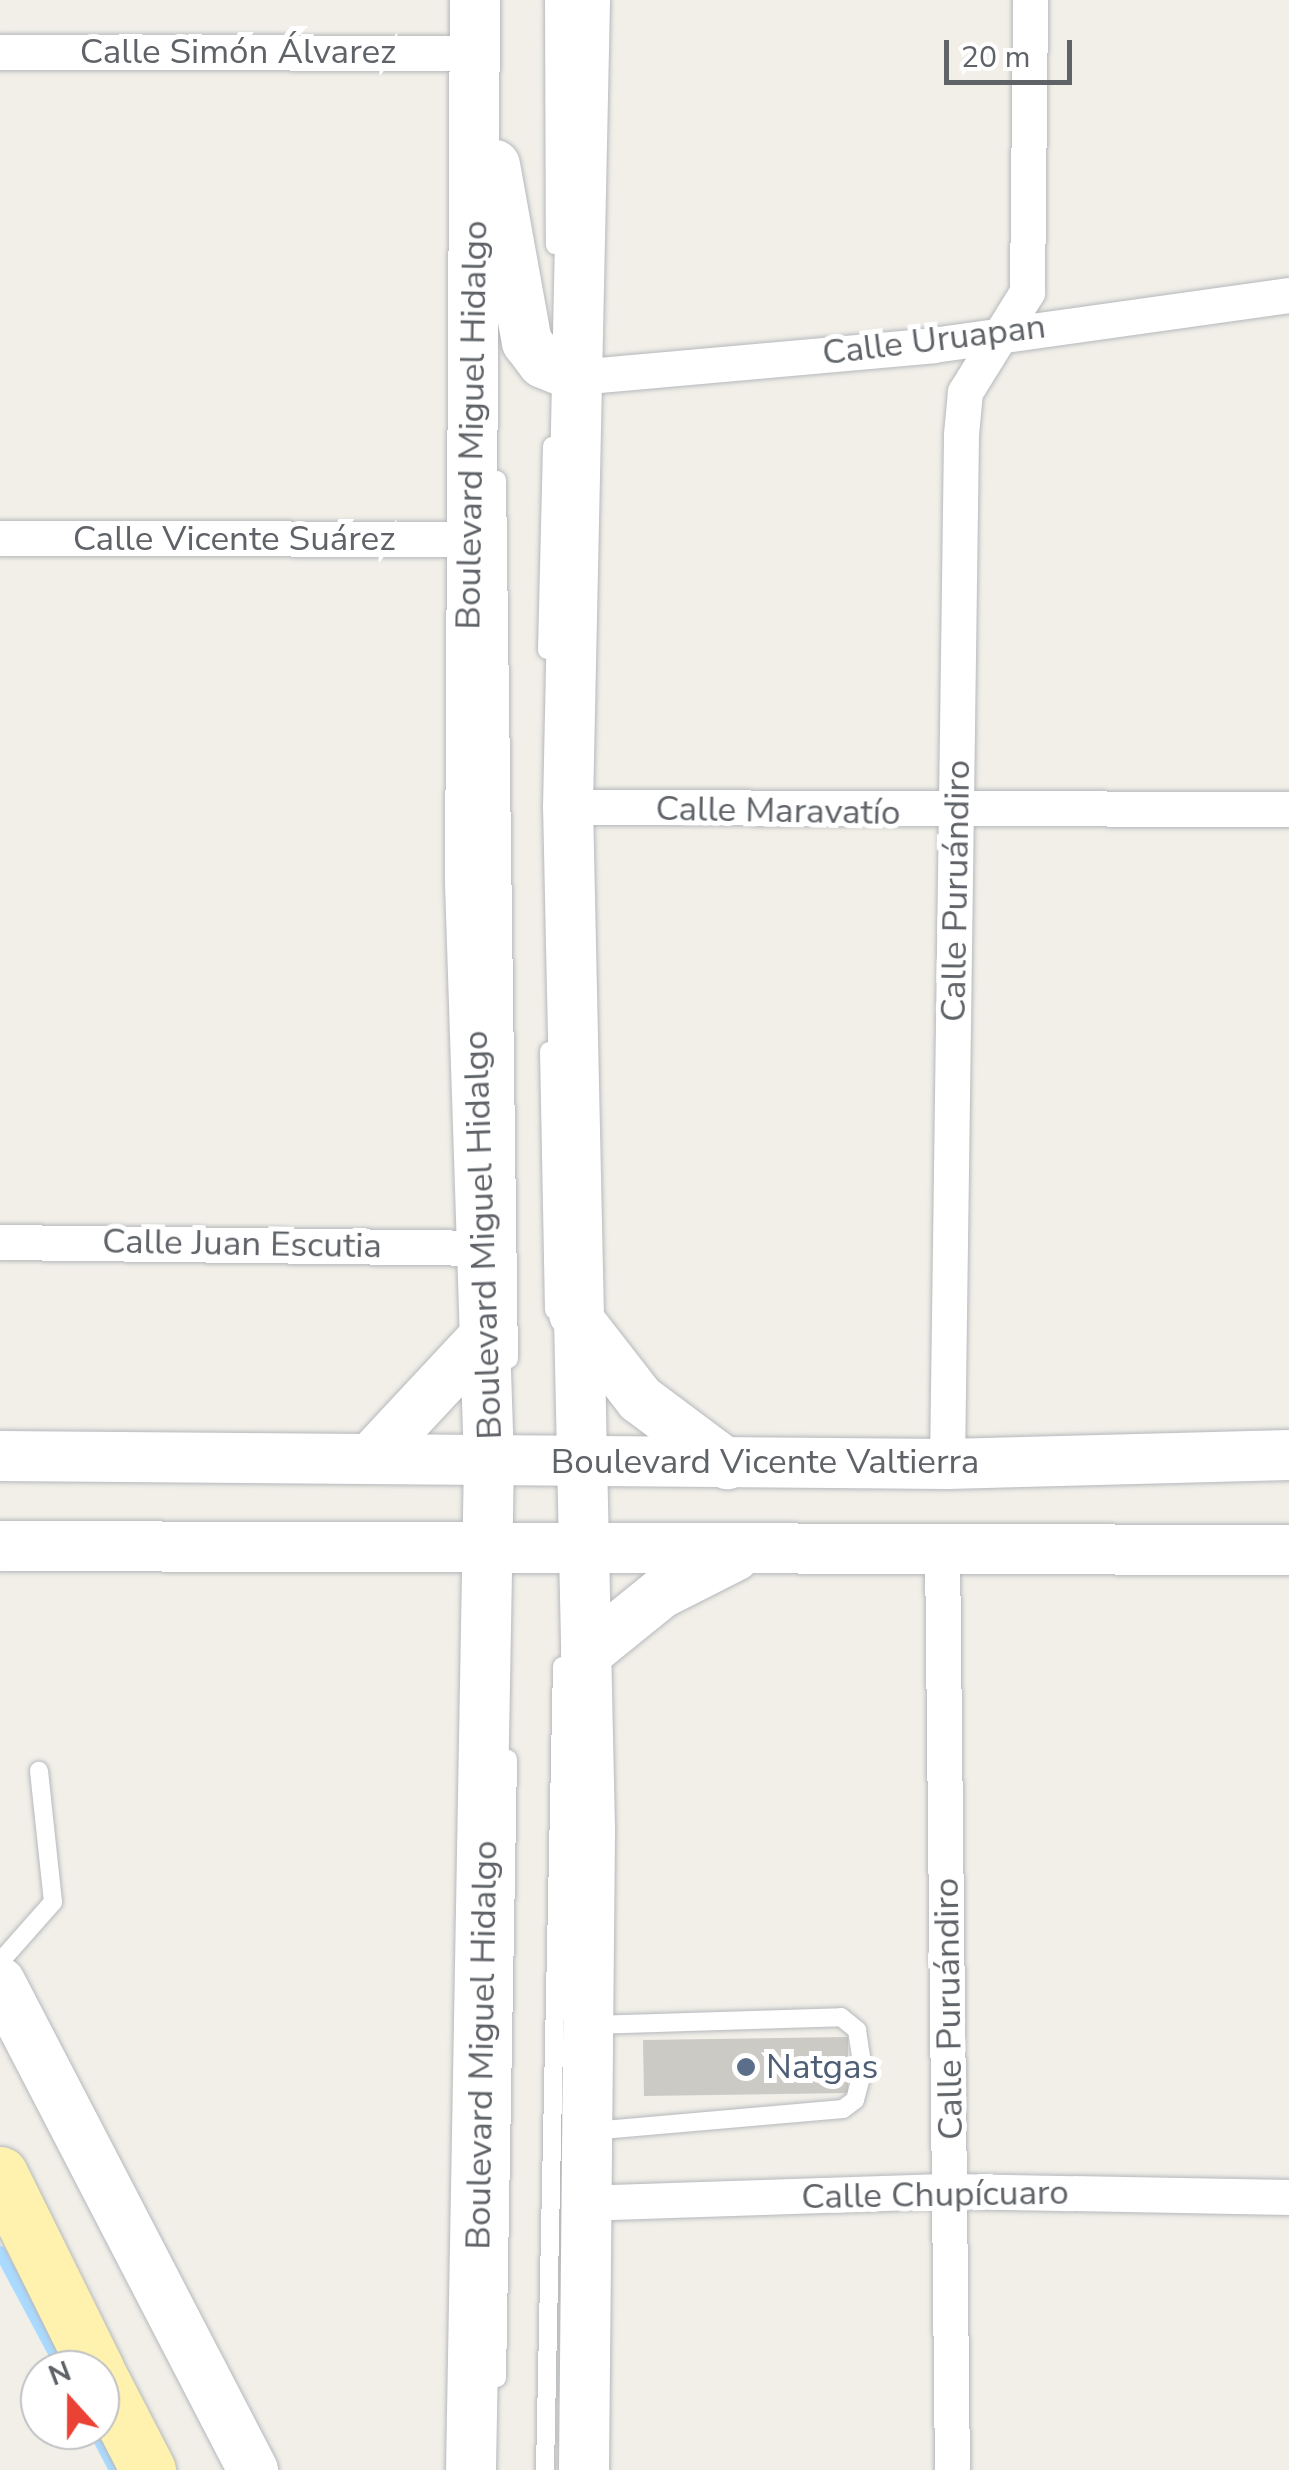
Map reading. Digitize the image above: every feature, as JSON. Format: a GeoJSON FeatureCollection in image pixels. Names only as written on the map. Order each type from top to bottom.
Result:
{"type":"FeatureCollection","features":[{"type":"Feature","properties":{"kind":"main road","name":"Boulevard Miguel Hidalgo"},"geometry":{"type":"LineString","coordinates":[[470,2470],[497,1462],[485,1336],[468,540],[478,76],[475,0]]}},
{"type":"Feature","properties":{"kind":"main road"},"geometry":{"type":"LineString","coordinates":[[584,2470],[581,2203],[586,1654],[574,1551],[562,1329],[568,807],[567,375],[585,0]]}},
{"type":"Feature","properties":{"kind":"main road"},"geometry":{"type":"LineString","coordinates":[[478,76],[521,319],[533,354],[567,375]]}},
{"type":"Feature","properties":{"kind":"main road"},"geometry":{"type":"LineString","coordinates":[[562,1329],[640,1399],[726,1464]]}},
{"type":"Feature","properties":{"kind":"main road"},"geometry":{"type":"LineString","coordinates":[[372,1457],[485,1336]]}},
{"type":"Feature","properties":{"kind":"main road","name":"Boulevard Vicente Valtierra"},"geometry":{"type":"LineString","coordinates":[[0,1456],[947,1464],[1289,1455]]}},
{"type":"Feature","properties":{"kind":"main road"},"geometry":{"type":"LineString","coordinates":[[0,1546],[495,1552],[782,1546],[1289,1550]]}},
{"type":"Feature","properties":{"kind":"main road"},"geometry":{"type":"LineString","coordinates":[[586,1654],[660,1594],[738,1555],[782,1546]]}},
{"type":"Feature","properties":{"kind":"main road"},"geometry":{"type":"LineString","coordinates":[[0,1982],[253,2470]]}},
{"type":"Feature","properties":{"kind":"main road"},"geometry":{"type":"LineString","coordinates":[[0,2174],[87,2350]]}},
{"type":"Feature","properties":{"kind":"main road"},"geometry":{"type":"LineString","coordinates":[[120,2416],[148,2470]]}},
{"type":"Feature","properties":{"kind":"street","name":"Calle Puruándiro"},"geometry":{"type":"LineString","coordinates":[[947,1464],[964,392],[1006,331],[1027,292],[1030,0]]}},
{"type":"Feature","properties":{"kind":"street","name":"Calle Simón Álvarez"},"geometry":{"type":"LineString","coordinates":[[0,52],[478,76]]}},
{"type":"Feature","properties":{"kind":"street","name":"Calle Uruapan"},"geometry":{"type":"LineString","coordinates":[[567,375],[1006,331],[1289,296]]}},
{"type":"Feature","properties":{"kind":"street","name":"Calle Vicente Suárez"},"geometry":{"type":"LineString","coordinates":[[0,538],[468,540]]}},
{"type":"Feature","properties":{"kind":"street","name":"Calle Maravatío"},"geometry":{"type":"LineString","coordinates":[[568,807],[958,813],[1289,809]]}},
{"type":"Feature","properties":{"kind":"street","name":"Calle Juan Escutia"},"geometry":{"type":"LineString","coordinates":[[0,1242],[484,1248]]}},
{"type":"Feature","properties":{"kind":"street","name":"Calle Puruándiro"},"geometry":{"type":"LineString","coordinates":[[942,1548],[952,2190],[952,2470]]}},
{"type":"Feature","properties":{"kind":"street","name":"Calle Chupícuaro"},"geometry":{"type":"LineString","coordinates":[[581,2203],[952,2190],[1289,2197]]}},
{"type":"Feature","properties":{"kind":"lane"},"geometry":{"type":"LineString","coordinates":[[547,671],[567,375],[554,0]]}},
{"type":"Feature","properties":{"kind":"lane"},"geometry":{"type":"LineString","coordinates":[[478,76],[496,268],[496,421]]}},
{"type":"Feature","properties":{"kind":"lane"},"geometry":{"type":"LineString","coordinates":[[496,460],[497,1462]]}},
{"type":"Feature","properties":{"kind":"lane"},"geometry":{"type":"LineString","coordinates":[[547,708],[548,958]]}},
{"type":"Feature","properties":{"kind":"lane"},"geometry":{"type":"LineString","coordinates":[[548,1036],[562,1329]]}},
{"type":"Feature","properties":{"kind":"lane"},"geometry":{"type":"LineString","coordinates":[[545,2470],[574,1551]]}},
{"type":"Feature","properties":{"kind":"lane"},"geometry":{"type":"LineString","coordinates":[[493,2470],[508,2132],[495,1552]]}},
{"type":"Feature","properties":{"kind":"lane"},"geometry":{"type":"LineString","coordinates":[[0,1962],[53,1902],[39,1771]]}},
{"type":"Feature","properties":{"kind":"lane"},"geometry":{"type":"LineString","coordinates":[[582,2132],[842,2110],[863,2070],[857,2030],[841,2018],[583,2025]]}},
{"type":"Feature","properties":{"kind":"building","name":"Natgas"},"geometry":{"type":"Polygon","coordinates":[[[848,2037],[848,2093],[644,2096],[643,2040],[848,2037]]]}},
{"type":"Feature","properties":{"kind":"waterway"},"geometry":{"type":"LineString","coordinates":[[0,2252],[52,2350]]}},
{"type":"Feature","properties":{"kind":"waterway"},"geometry":{"type":"LineString","coordinates":[[104,2450],[115,2470]]}},
{"type":"Feature","properties":{"kind":"place","name":"Natgas"},"geometry":{"type":"Point","coordinates":[746,2067]}}]}
